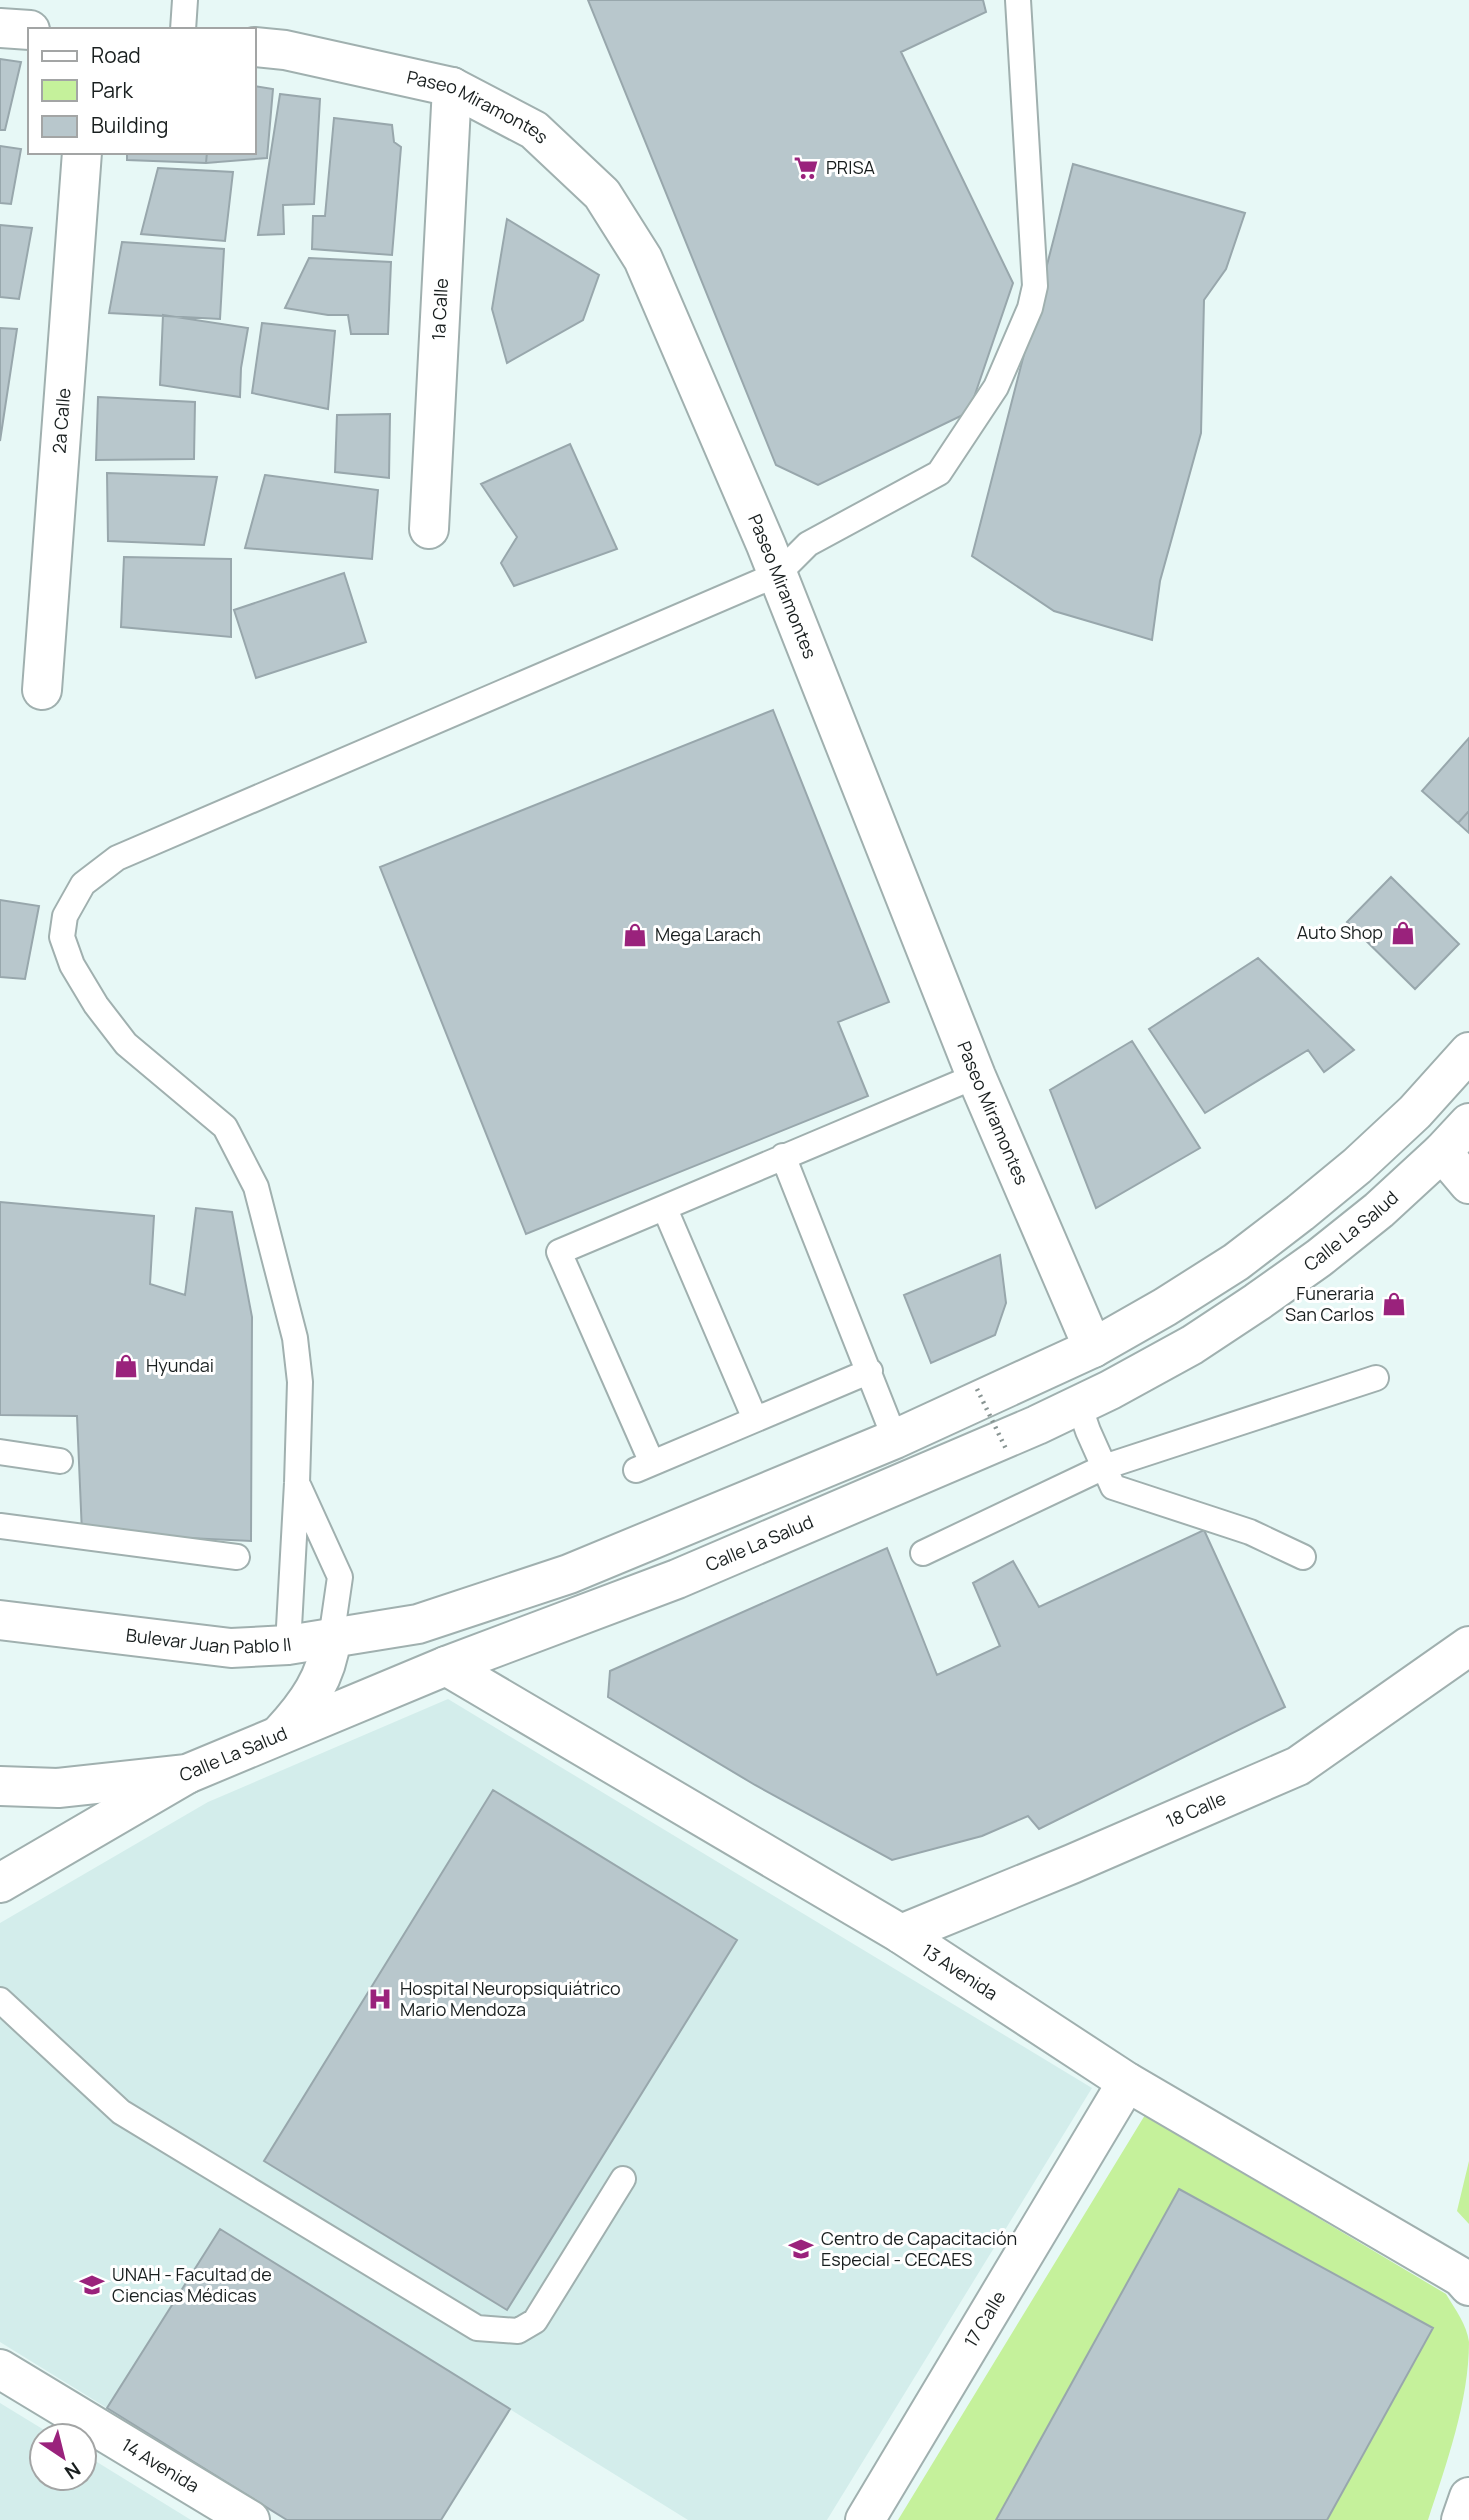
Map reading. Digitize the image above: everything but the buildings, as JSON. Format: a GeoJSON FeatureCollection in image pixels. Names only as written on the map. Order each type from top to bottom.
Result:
{"type":"FeatureCollection","features":[{"type":"Feature","properties":{"kind":"street"},"geometry":{"type":"LineString","coordinates":[[0,28],[28,30]]}},
{"type":"Feature","properties":{"kind":"street","name":"Paseo Miramontes"},"geometry":{"type":"LineString","coordinates":[[256,47],[285,50],[452,88],[534,130],[601,194],[643,259],[778,574],[976,1076],[1093,1348]]}},
{"type":"Feature","properties":{"kind":"street","name":"1a Calle"},"geometry":{"type":"LineString","coordinates":[[429,530],[452,88]]}},
{"type":"Feature","properties":{"kind":"street","name":"2a Calle"},"geometry":{"type":"LineString","coordinates":[[42,690],[82,154]]}},
{"type":"Feature","properties":{"kind":"street"},"geometry":{"type":"LineString","coordinates":[[895,1439],[1093,1348],[1236,1262],[1357,1166],[1415,1112],[1469,1052]]}},
{"type":"Feature","properties":{"kind":"street","name":"Calle La Salud"},"geometry":{"type":"LineString","coordinates":[[0,1883],[187,1774],[446,1666],[677,1579],[1079,1405],[1192,1345],[1257,1302],[1349,1234],[1442,1152],[1469,1123]]}},
{"type":"Feature","properties":{"kind":"street"},"geometry":{"type":"LineString","coordinates":[[1442,1152],[1469,1184]]}},
{"type":"Feature","properties":{"kind":"street","name":"Bulevar Juan Pablo II"},"geometry":{"type":"LineString","coordinates":[[9,1627],[231,1648],[288,1645],[418,1624],[569,1574],[895,1439]]}},
{"type":"Feature","properties":{"kind":"street"},"geometry":{"type":"LineString","coordinates":[[277,1737],[312,1696],[329,1658],[331,1639]]}},
{"type":"Feature","properties":{"kind":"street","name":"18 Calle"},"geometry":{"type":"LineString","coordinates":[[901,1934],[1072,1864],[1298,1766],[1469,1646]]}},
{"type":"Feature","properties":{"kind":"street","name":"13 Avenida"},"geometry":{"type":"LineString","coordinates":[[446,1666],[901,1934],[1127,2082],[1461,2277],[1469,2286]]}},
{"type":"Feature","properties":{"kind":"street"},"geometry":{"type":"LineString","coordinates":[[0,1786],[58,1788],[187,1774]]}},
{"type":"Feature","properties":{"kind":"street","name":"17 Calle"},"geometry":{"type":"LineString","coordinates":[[865,2520],[1127,2082]]}},
{"type":"Feature","properties":{"kind":"street","name":"14 Avenida"},"geometry":{"type":"LineString","coordinates":[[0,2369],[250,2520]]}},
{"type":"Feature","properties":{"kind":"street"},"geometry":{"type":"LineString","coordinates":[[1461,2520],[1469,2497]]}},
{"type":"Feature","properties":{"kind":"lane"},"geometry":{"type":"LineString","coordinates":[[183,28],[185,0]]}},
{"type":"Feature","properties":{"kind":"lane"},"geometry":{"type":"LineString","coordinates":[[288,1645],[300,1382],[295,1338],[256,1187],[226,1127],[126,1044],[96,1005],[72,965],[62,937],[65,916],[83,884],[117,858],[778,574],[808,544],[939,473],[996,387],[1030,308],[1035,286],[1018,0]]}},
{"type":"Feature","properties":{"kind":"lane"},"geometry":{"type":"LineString","coordinates":[[870,1371],[644,1466],[559,1252],[976,1076]]}},
{"type":"Feature","properties":{"kind":"lane"},"geometry":{"type":"LineString","coordinates":[[783,1156],[895,1439]]}},
{"type":"Feature","properties":{"kind":"lane"},"geometry":{"type":"LineString","coordinates":[[665,1209],[755,1419]]}},
{"type":"Feature","properties":{"kind":"lane"},"geometry":{"type":"LineString","coordinates":[[923,1553],[1104,1467],[1376,1378]]}},
{"type":"Feature","properties":{"kind":"lane"},"geometry":{"type":"LineString","coordinates":[[1079,1405],[1114,1487],[1250,1532],[1303,1557]]}},
{"type":"Feature","properties":{"kind":"lane"},"geometry":{"type":"LineString","coordinates":[[0,1452],[60,1461]]}},
{"type":"Feature","properties":{"kind":"lane"},"geometry":{"type":"LineString","coordinates":[[297,1483],[340,1577],[331,1639]]}},
{"type":"Feature","properties":{"kind":"lane"},"geometry":{"type":"LineString","coordinates":[[0,1527],[237,1558]]}},
{"type":"Feature","properties":{"kind":"lane"},"geometry":{"type":"LineString","coordinates":[[0,2000],[121,2112],[477,2328],[518,2331],[535,2321],[623,2179]]}},
{"type":"Feature","properties":{"kind":"path"},"geometry":{"type":"LineString","coordinates":[[977,1389],[1007,1451]]}},
{"type":"Feature","properties":{"kind":"shaded area"},"geometry":{"type":"Polygon","coordinates":[[[448,1699],[1092,2088],[827,2520],[688,2520],[220,2229],[107,2408],[0,2342],[0,1923],[208,1802],[448,1699]]]}},
{"type":"Feature","properties":{"kind":"shaded area"},"geometry":{"type":"Polygon","coordinates":[[[0,2403],[31,2422],[28,2422],[28,2492],[98,2492],[98,2463],[191,2520],[0,2520],[0,2403]]]}},
{"type":"Feature","properties":{"kind":"green space"},"geometry":{"type":"Polygon","coordinates":[[[1145,2115],[1446,2294],[1466,2329],[1469,2342],[1468,2364],[1461,2410],[1428,2520],[1327,2520],[1433,2328],[1179,2190],[996,2520],[898,2520],[1145,2115]]]}},
{"type":"Feature","properties":{"kind":"green space"},"geometry":{"type":"Polygon","coordinates":[[[1469,2161],[1469,2224],[1457,2211],[1469,2161]]]}},
{"type":"Feature","properties":{"kind":"place","name":"PRISA"},"geometry":{"type":"Point","coordinates":[806,168]}},
{"type":"Feature","properties":{"kind":"place","name":"Auto Shop"},"geometry":{"type":"Point","coordinates":[1403,933]}},
{"type":"Feature","properties":{"kind":"place","name":"Mega Larach"},"geometry":{"type":"Point","coordinates":[635,935]}},
{"type":"Feature","properties":{"kind":"place","name":"Funeraria San Carlos"},"geometry":{"type":"Point","coordinates":[1394,1304]}},
{"type":"Feature","properties":{"kind":"place","name":"Hyundai"},"geometry":{"type":"Point","coordinates":[126,1366]}},
{"type":"Feature","properties":{"kind":"place","name":"Hospital Neuropsiquiátrico Mario Mendoza"},"geometry":{"type":"Point","coordinates":[380,1999]}},
{"type":"Feature","properties":{"kind":"place","name":"Centro de Capacitación Especial - CECAES"},"geometry":{"type":"Point","coordinates":[801,2249]}},
{"type":"Feature","properties":{"kind":"place","name":"UNAH - Facultad de Ciencias Médicas"},"geometry":{"type":"Point","coordinates":[92,2285]}}]}
